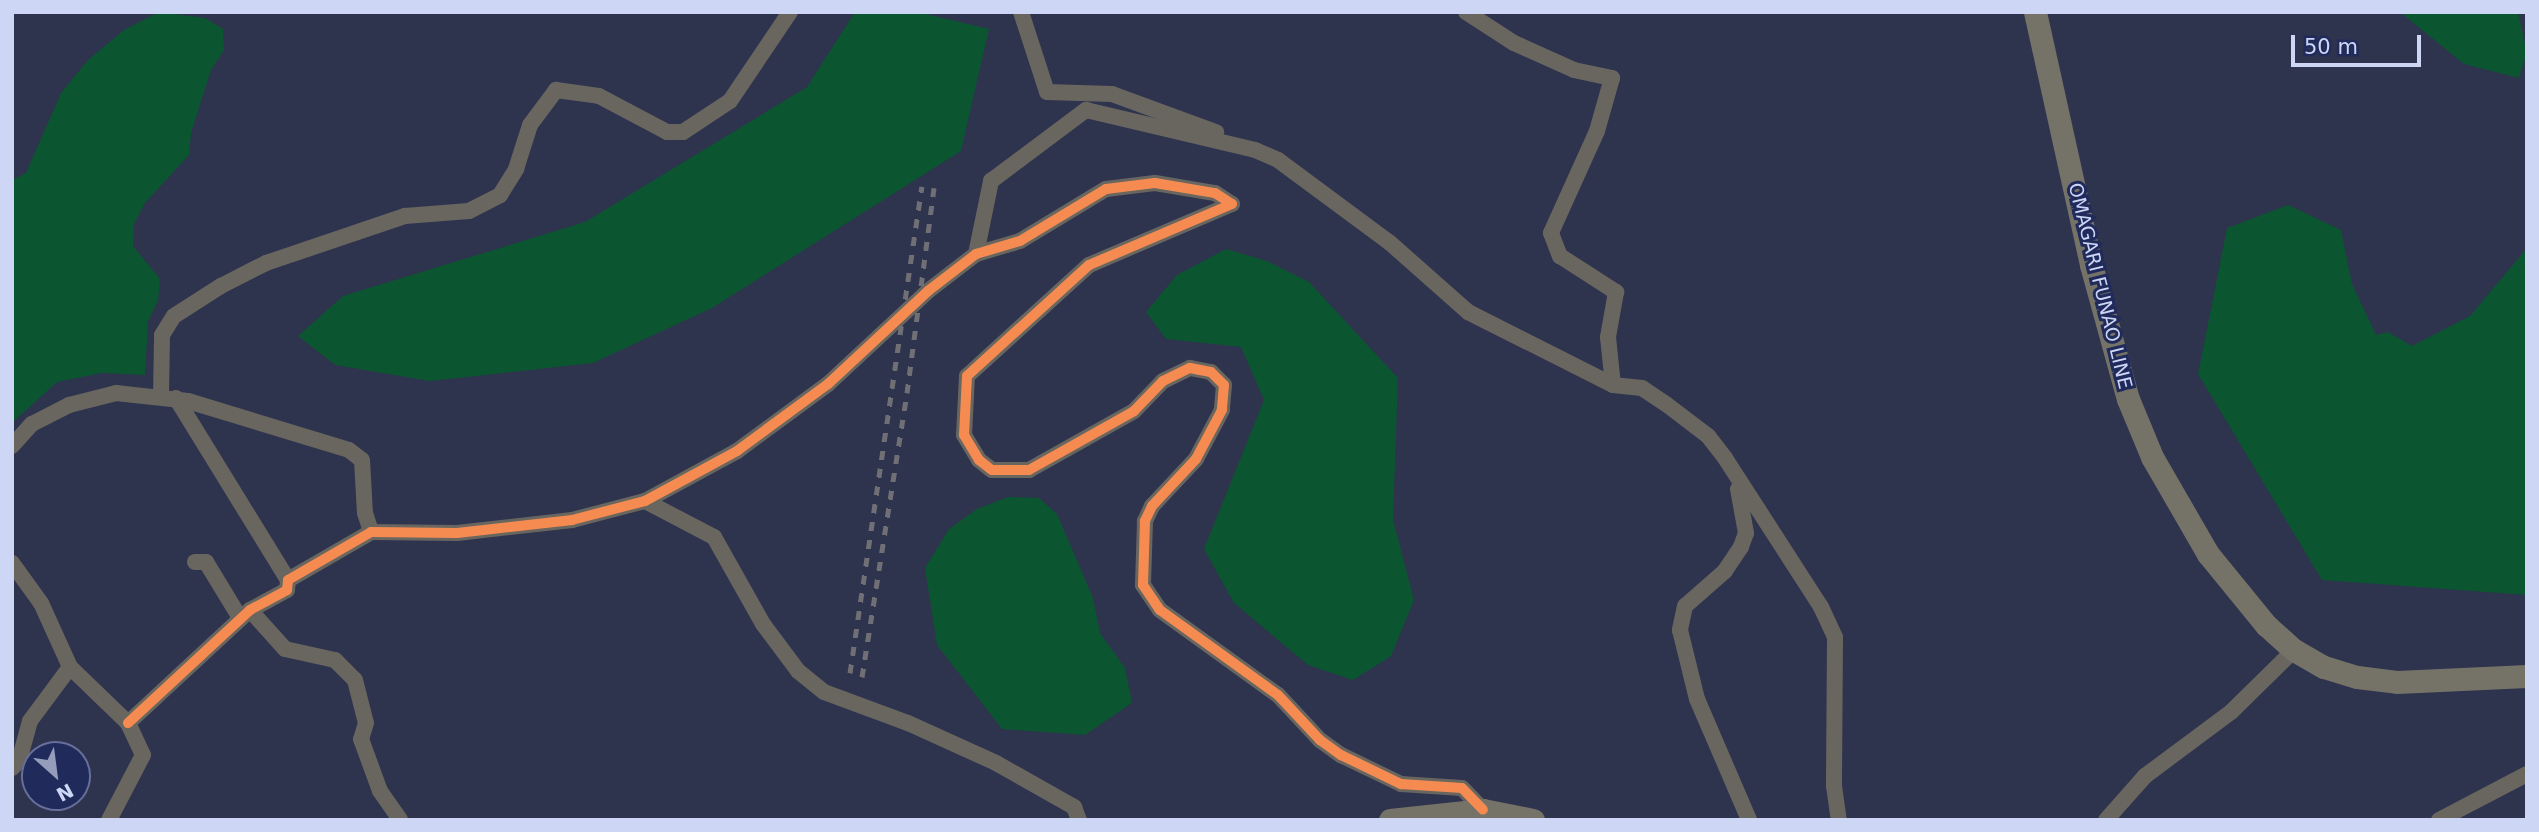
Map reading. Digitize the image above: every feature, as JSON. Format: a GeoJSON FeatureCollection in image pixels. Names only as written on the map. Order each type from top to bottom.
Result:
{"type":"FeatureCollection","features":[{"type":"Feature","properties":{"kind":"main road","name":"OMAGARI FUNAO LINE"},"geometry":{"type":"LineString","coordinates":[[2035,12],[2091,265],[2128,399],[2152,457],[2208,554],[2248,606],[2294,650],[2324,667],[2371,679],[2443,683],[2527,676]]}},
{"type":"Feature","properties":{"kind":"main road"},"geometry":{"type":"LineString","coordinates":[[1390,820],[1483,810],[1533,820]]}},
{"type":"Feature","properties":{"kind":"street"},"geometry":{"type":"LineString","coordinates":[[128,723],[245,614],[287,590],[288,580],[169,396],[162,335],[174,316],[220,286],[266,263],[405,216],[469,211],[500,194],[516,169],[535,115],[555,90],[599,96],[667,132],[683,132],[730,101],[790,12]]}},
{"type":"Feature","properties":{"kind":"street"},"geometry":{"type":"LineString","coordinates":[[1021,12],[1047,92],[1112,94],[1215,130],[1220,141]]}},
{"type":"Feature","properties":{"kind":"street"},"geometry":{"type":"LineString","coordinates":[[1466,12],[1514,43],[1574,70],[1612,78],[1597,131],[1551,233],[1560,256],[1616,292],[1608,337],[1613,385]]}},
{"type":"Feature","properties":{"kind":"street"},"geometry":{"type":"LineString","coordinates":[[976,254],[991,181],[1086,110],[1255,150],[1298,172],[1468,312],[1613,385],[1642,388],[1708,436],[1821,607],[1835,637],[1834,786],[1839,820]]}},
{"type":"Feature","properties":{"kind":"street"},"geometry":{"type":"LineString","coordinates":[[288,580],[371,532],[457,533],[559,522],[645,501],[737,451],[828,384],[928,291],[976,254],[1020,241],[1106,188],[1155,183],[1215,193],[1232,204],[1089,265],[967,376],[964,435],[979,460],[992,470],[1029,470],[1134,411],[1163,381],[1190,368],[1211,372],[1224,385],[1222,410],[1196,458],[1152,506],[1145,521],[1143,585],[1160,610],[1278,695],[1320,740],[1341,755],[1401,784],[1462,788],[1483,810]]}},
{"type":"Feature","properties":{"kind":"street"},"geometry":{"type":"LineString","coordinates":[[12,446],[32,424],[69,405],[116,394],[169,396],[243,414],[349,450],[362,460],[365,513],[371,532]]}},
{"type":"Feature","properties":{"kind":"street"},"geometry":{"type":"LineString","coordinates":[[1725,458],[1743,501],[1746,533],[1725,571],[1685,606],[1680,630],[1697,699],[1749,820]]}},
{"type":"Feature","properties":{"kind":"street"},"geometry":{"type":"LineString","coordinates":[[645,501],[714,537],[763,624],[797,671],[824,692],[908,723],[996,763],[1073,807],[1079,820]]}},
{"type":"Feature","properties":{"kind":"street"},"geometry":{"type":"LineString","coordinates":[[195,562],[206,562],[245,614],[285,649],[335,660],[355,680],[366,723],[361,739],[380,791],[400,820]]}},
{"type":"Feature","properties":{"kind":"street"},"geometry":{"type":"LineString","coordinates":[[12,563],[41,603],[70,667],[128,723],[143,755],[109,820]]}},
{"type":"Feature","properties":{"kind":"street"},"geometry":{"type":"LineString","coordinates":[[2106,820],[2145,776],[2231,712],[2294,650]]}},
{"type":"Feature","properties":{"kind":"street"},"geometry":{"type":"LineString","coordinates":[[12,768],[19,761],[30,721],[70,667]]}},
{"type":"Feature","properties":{"kind":"street"},"geometry":{"type":"LineString","coordinates":[[2439,820],[2527,774]]}},
{"type":"Feature","properties":{"kind":"green space"},"geometry":{"type":"Polygon","coordinates":[[[159,12],[205,18],[223,29],[224,50],[211,70],[191,133],[189,155],[145,203],[134,224],[133,246],[160,279],[158,301],[148,321],[145,375],[102,373],[57,382],[12,423],[12,180],[26,173],[61,93],[88,60],[124,30],[159,12]]]}},
{"type":"Feature","properties":{"kind":"green space"},"geometry":{"type":"Polygon","coordinates":[[[855,12],[917,12],[989,29],[961,151],[712,308],[593,363],[430,381],[335,365],[298,336],[343,296],[585,222],[807,87],[855,12]]]}},
{"type":"Feature","properties":{"kind":"green space"},"geometry":{"type":"Polygon","coordinates":[[[2390,12],[2518,12],[2527,53],[2519,78],[2464,64],[2401,13],[2390,12]]]}},
{"type":"Feature","properties":{"kind":"green space"},"geometry":{"type":"Polygon","coordinates":[[[2288,205],[2341,230],[2352,284],[2376,335],[2388,332],[2412,346],[2470,316],[2527,248],[2527,595],[2322,580],[2198,374],[2227,228],[2288,205]]]}},
{"type":"Feature","properties":{"kind":"green space"},"geometry":{"type":"Polygon","coordinates":[[[1226,249],[1267,261],[1309,282],[1398,378],[1393,520],[1414,600],[1391,656],[1353,680],[1308,665],[1234,603],[1204,549],[1264,400],[1241,347],[1166,339],[1146,312],[1177,275],[1226,249]]]}},
{"type":"Feature","properties":{"kind":"green space"},"geometry":{"type":"Polygon","coordinates":[[[1008,497],[1039,498],[1057,514],[1093,598],[1100,633],[1125,668],[1132,703],[1085,735],[1002,729],[937,645],[925,568],[949,529],[977,509],[1008,497]]]}},
{"type":"Feature","properties":{"kind":"railway"},"geometry":{"type":"LineString","coordinates":[[850,673],[922,186]]}},
{"type":"Feature","properties":{"kind":"railway"},"geometry":{"type":"LineString","coordinates":[[862,677],[907,393],[934,188]]}},
{"type":"Feature","properties":{"kind":"cycle path"},"geometry":{"type":"LineString","coordinates":[[128,723],[250,610],[287,590],[288,580],[371,532],[457,533],[572,520],[645,501],[737,451],[828,384],[928,291],[976,254],[1020,241],[1106,189],[1155,183],[1215,193],[1232,204],[1089,265],[967,376],[964,435],[979,460],[992,470],[1029,470],[1134,411],[1163,381],[1190,368],[1211,372],[1224,385],[1222,410],[1196,459],[1152,506],[1145,521],[1143,585],[1160,610],[1278,695],[1320,740],[1341,755],[1401,784],[1462,788],[1483,810]]}}]}
